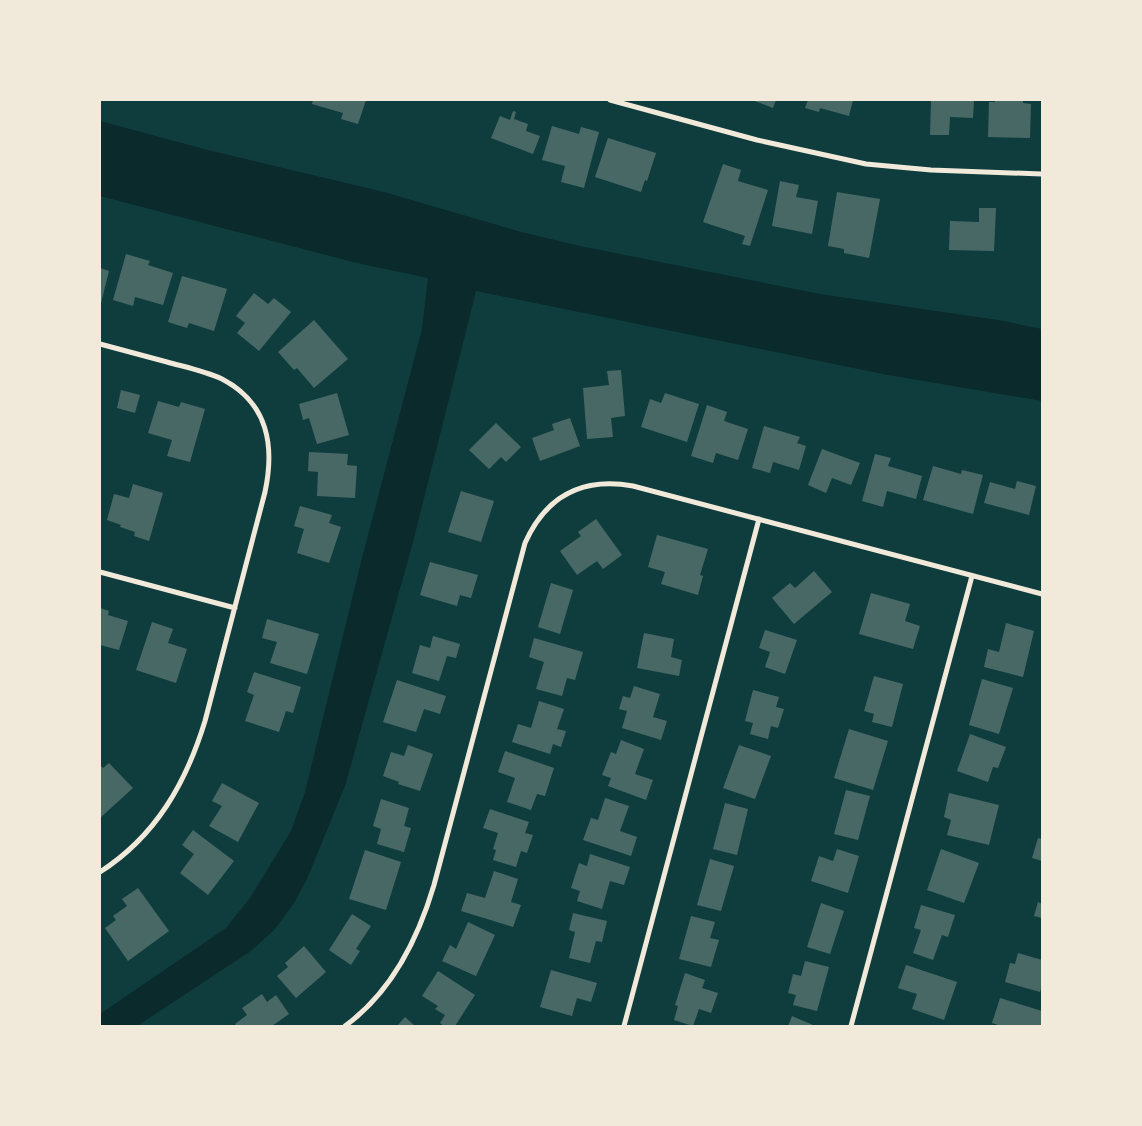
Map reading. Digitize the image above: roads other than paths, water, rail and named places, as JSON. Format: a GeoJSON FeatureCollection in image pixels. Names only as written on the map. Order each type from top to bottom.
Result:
{"type":"FeatureCollection","features":[{"type":"Feature","properties":{"kind":"street"},"geometry":{"type":"LineString","coordinates":[[610,100],[758,140],[866,164],[931,170],[1042,174]]}},
{"type":"Feature","properties":{"kind":"street"},"geometry":{"type":"LineString","coordinates":[[100,344],[188,367],[222,379],[247,397],[260,416],[269,445],[269,476],[201,734],[192,758],[180,786],[164,811],[146,832],[116,861],[100,872]]}},
{"type":"Feature","properties":{"kind":"street"},"geometry":{"type":"LineString","coordinates":[[345,1026],[361,1012],[391,978],[408,951],[423,920],[525,543],[540,517],[551,505],[565,495],[586,486],[607,483],[639,488],[1042,594]]}},
{"type":"Feature","properties":{"kind":"street"},"geometry":{"type":"LineString","coordinates":[[624,1026],[758,519]]}},
{"type":"Feature","properties":{"kind":"street"},"geometry":{"type":"LineString","coordinates":[[100,572],[235,608]]}},
{"type":"Feature","properties":{"kind":"street"},"geometry":{"type":"LineString","coordinates":[[851,1026],[972,576]]}},
{"type":"Feature","properties":{"kind":"water"},"geometry":{"type":"Polygon","coordinates":[[[100,121],[208,150],[384,192],[521,232],[580,246],[820,294],[998,320],[1042,329],[1042,401],[888,375],[476,291],[413,542],[345,786],[307,879],[294,903],[275,929],[251,951],[137,1026],[100,1026],[100,1014],[226,928],[250,898],[291,831],[305,792],[361,562],[422,329],[428,278],[357,263],[100,196],[100,121]]]}}]}
